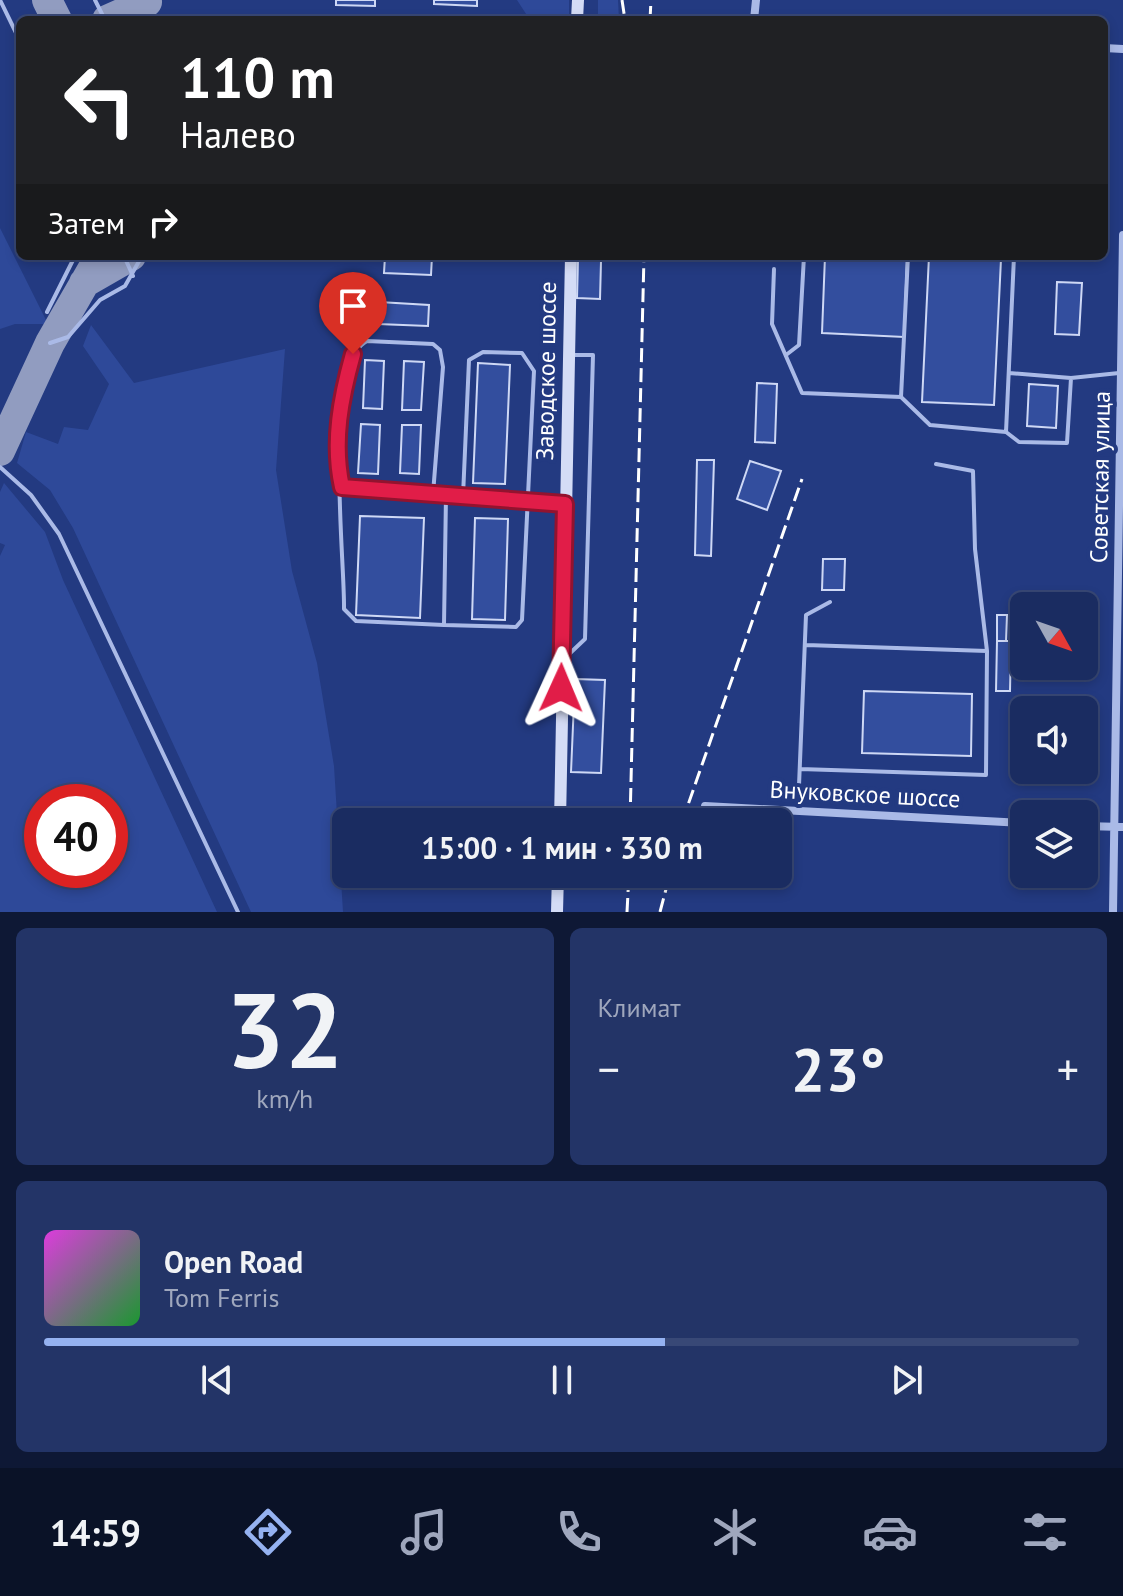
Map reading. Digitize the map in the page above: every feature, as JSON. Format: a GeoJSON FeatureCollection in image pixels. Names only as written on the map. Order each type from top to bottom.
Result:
{"type":"FeatureCollection","features":[{"type":"Feature","properties":{"kind":"street","name":"Советская улица"},"geometry":{"type":"LineString","coordinates":[[1113,912],[1118,827],[1123,235]]}},
{"type":"Feature","properties":{"kind":"street","name":"Заводское шоссе"},"geometry":{"type":"LineString","coordinates":[[560,808],[571,260]]}},
{"type":"Feature","properties":{"kind":"street","name":"Внуковское шоссе"},"geometry":{"type":"LineString","coordinates":[[705,806],[1010,822]]}},
{"type":"Feature","properties":{"kind":"street"},"geometry":{"type":"LineString","coordinates":[[1098,826],[1118,827]]}},
{"type":"Feature","properties":{"kind":"street"},"geometry":{"type":"LineString","coordinates":[[557,912],[558,888]]}},
{"type":"Feature","properties":{"kind":"lane"},"geometry":{"type":"LineString","coordinates":[[0,0],[16,33]]}},
{"type":"Feature","properties":{"kind":"lane"},"geometry":{"type":"LineString","coordinates":[[47,312],[73,260]]}},
{"type":"Feature","properties":{"kind":"lane"},"geometry":{"type":"LineString","coordinates":[[126,260],[133,276]]}},
{"type":"Feature","properties":{"kind":"lane"},"geometry":{"type":"LineString","coordinates":[[50,343],[68,337],[100,300],[125,286],[140,260]]}},
{"type":"Feature","properties":{"kind":"lane"},"geometry":{"type":"LineString","coordinates":[[786,355],[799,345],[804,260]]}},
{"type":"Feature","properties":{"kind":"lane"},"geometry":{"type":"LineString","coordinates":[[901,397],[908,260]]}},
{"type":"Feature","properties":{"kind":"lane"},"geometry":{"type":"LineString","coordinates":[[1006,432],[1014,260]]}},
{"type":"Feature","properties":{"kind":"lane"},"geometry":{"type":"LineString","coordinates":[[774,269],[772,324],[802,393],[901,397],[930,425],[1006,432],[1019,442],[1067,443],[1071,378]]}},
{"type":"Feature","properties":{"kind":"lane"},"geometry":{"type":"LineString","coordinates":[[433,494],[443,367],[440,350],[433,344],[374,340],[361,344],[353,354],[339,415],[337,452],[342,487],[344,609],[349,616],[365,622],[513,628],[519,624],[534,371],[522,353],[477,353],[469,360],[463,496]]}},
{"type":"Feature","properties":{"kind":"lane"},"geometry":{"type":"LineString","coordinates":[[561,661],[585,639],[593,355],[569,355]]}},
{"type":"Feature","properties":{"kind":"lane"},"geometry":{"type":"LineString","coordinates":[[1009,373],[1071,378],[1121,373]]}},
{"type":"Feature","properties":{"kind":"lane"},"geometry":{"type":"LineString","coordinates":[[800,769],[986,775],[987,651],[975,549],[973,471],[936,464]]}},
{"type":"Feature","properties":{"kind":"lane"},"geometry":{"type":"LineString","coordinates":[[0,467],[31,495],[59,534],[238,912]]}},
{"type":"Feature","properties":{"kind":"lane"},"geometry":{"type":"LineString","coordinates":[[342,487],[565,504]]}},
{"type":"Feature","properties":{"kind":"lane"},"geometry":{"type":"LineString","coordinates":[[444,625],[446,495]]}},
{"type":"Feature","properties":{"kind":"lane"},"geometry":{"type":"LineString","coordinates":[[798,810],[806,615],[830,602]]}},
{"type":"Feature","properties":{"kind":"lane"},"geometry":{"type":"LineString","coordinates":[[805,645],[987,651]]}},
{"type":"Feature","properties":{"kind":"shaded area"},"geometry":{"type":"Polygon","coordinates":[[[517,0],[569,0],[569,16],[527,16],[517,0]]]}},
{"type":"Feature","properties":{"kind":"shaded area"},"geometry":{"type":"Polygon","coordinates":[[[598,0],[618,0],[619,16],[598,16],[598,0]]]}},
{"type":"Feature","properties":{"kind":"shaded area"},"geometry":{"type":"Polygon","coordinates":[[[0,228],[48,324],[15,324],[0,329],[0,228]]]}},
{"type":"Feature","properties":{"kind":"shaded area"},"geometry":{"type":"Polygon","coordinates":[[[91,325],[134,383],[285,349],[276,470],[292,571],[317,663],[334,766],[337,808],[332,808],[332,888],[342,888],[343,912],[251,912],[73,528],[50,490],[17,463],[26,432],[58,444],[64,427],[88,430],[109,384],[83,346],[91,325]]]}},
{"type":"Feature","properties":{"kind":"shaded area"},"geometry":{"type":"Polygon","coordinates":[[[4,483],[45,532],[63,580],[217,912],[0,912],[0,556],[5,545],[0,543],[0,492],[4,483]]]}},
{"type":"Feature","properties":{"kind":"building"},"geometry":{"type":"Polygon","coordinates":[[[336,0],[375,0],[375,6],[336,5],[336,0]]]}},
{"type":"Feature","properties":{"kind":"building"},"geometry":{"type":"Polygon","coordinates":[[[434,0],[477,0],[477,6],[434,4],[434,0]]]}},
{"type":"Feature","properties":{"kind":"building"},"geometry":{"type":"Polygon","coordinates":[[[385,260],[432,260],[431,275],[384,273],[385,260]]]}},
{"type":"Feature","properties":{"kind":"building"},"geometry":{"type":"Polygon","coordinates":[[[578,260],[601,261],[600,299],[577,298],[578,260]]]}},
{"type":"Feature","properties":{"kind":"building"},"geometry":{"type":"Polygon","coordinates":[[[825,260],[907,260],[904,337],[822,333],[825,260]]]}},
{"type":"Feature","properties":{"kind":"building"},"geometry":{"type":"Polygon","coordinates":[[[929,260],[1001,260],[994,405],[922,402],[929,260]]]}},
{"type":"Feature","properties":{"kind":"building"},"geometry":{"type":"Polygon","coordinates":[[[1057,282],[1082,283],[1079,335],[1055,334],[1057,282]]]}},
{"type":"Feature","properties":{"kind":"building"},"geometry":{"type":"Polygon","coordinates":[[[379,302],[429,305],[428,326],[378,324],[379,302]]]}},
{"type":"Feature","properties":{"kind":"building"},"geometry":{"type":"Polygon","coordinates":[[[365,360],[384,361],[382,409],[363,408],[365,360]]]}},
{"type":"Feature","properties":{"kind":"building"},"geometry":{"type":"Polygon","coordinates":[[[404,361],[424,362],[421,410],[402,410],[404,361]]]}},
{"type":"Feature","properties":{"kind":"building"},"geometry":{"type":"Polygon","coordinates":[[[478,363],[510,365],[505,484],[473,483],[478,363]]]}},
{"type":"Feature","properties":{"kind":"building"},"geometry":{"type":"Polygon","coordinates":[[[757,383],[777,384],[775,443],[755,442],[757,383]]]}},
{"type":"Feature","properties":{"kind":"building"},"geometry":{"type":"Polygon","coordinates":[[[1029,384],[1058,386],[1056,428],[1027,426],[1029,384]]]}},
{"type":"Feature","properties":{"kind":"building"},"geometry":{"type":"Polygon","coordinates":[[[361,424],[380,425],[378,474],[358,473],[361,424]]]}},
{"type":"Feature","properties":{"kind":"building"},"geometry":{"type":"Polygon","coordinates":[[[402,425],[421,425],[419,474],[400,473],[402,425]]]}},
{"type":"Feature","properties":{"kind":"building"},"geometry":{"type":"Polygon","coordinates":[[[697,460],[714,460],[711,556],[695,555],[697,460]]]}},
{"type":"Feature","properties":{"kind":"building"},"geometry":{"type":"Polygon","coordinates":[[[750,461],[781,471],[767,510],[737,499],[750,461]]]}},
{"type":"Feature","properties":{"kind":"building"},"geometry":{"type":"Polygon","coordinates":[[[360,516],[424,518],[420,618],[356,615],[360,516]]]}},
{"type":"Feature","properties":{"kind":"building"},"geometry":{"type":"Polygon","coordinates":[[[475,518],[508,519],[505,620],[472,619],[475,518]]]}},
{"type":"Feature","properties":{"kind":"building"},"geometry":{"type":"Polygon","coordinates":[[[823,559],[845,559],[844,590],[822,590],[823,559]]]}},
{"type":"Feature","properties":{"kind":"building"},"geometry":{"type":"Polygon","coordinates":[[[997,615],[1007,615],[1006,641],[997,641],[997,615]]]}},
{"type":"Feature","properties":{"kind":"building"},"geometry":{"type":"Polygon","coordinates":[[[997,641],[1010,641],[1010,691],[996,691],[997,641]]]}},
{"type":"Feature","properties":{"kind":"building"},"geometry":{"type":"Polygon","coordinates":[[[575,679],[605,680],[601,773],[571,772],[575,679]]]}},
{"type":"Feature","properties":{"kind":"building"},"geometry":{"type":"Polygon","coordinates":[[[864,691],[972,694],[971,756],[862,753],[864,691]]]}},
{"type":"Feature","properties":{"kind":"taxiway"},"geometry":{"type":"LineString","coordinates":[[47,0],[55,16]]}},
{"type":"Feature","properties":{"kind":"taxiway"},"geometry":{"type":"LineString","coordinates":[[116,16],[147,2]]}},
{"type":"Feature","properties":{"kind":"taxiway"},"geometry":{"type":"LineString","coordinates":[[0,451],[50,343],[98,260]]}},
{"type":"Feature","properties":{"kind":"taxiway"},"geometry":{"type":"LineString","coordinates":[[84,283],[124,260]]}},
{"type":"Feature","properties":{"kind":"railway"},"geometry":{"type":"LineString","coordinates":[[622,0],[624,16]]}},
{"type":"Feature","properties":{"kind":"railway"},"geometry":{"type":"LineString","coordinates":[[650,16],[651,0]]}},
{"type":"Feature","properties":{"kind":"railway"},"geometry":{"type":"LineString","coordinates":[[630,808],[644,260]]}},
{"type":"Feature","properties":{"kind":"railway"},"geometry":{"type":"LineString","coordinates":[[687,808],[802,479]]}},
{"type":"Feature","properties":{"kind":"railway"},"geometry":{"type":"LineString","coordinates":[[627,912],[628,888]]}},
{"type":"Feature","properties":{"kind":"railway"},"geometry":{"type":"LineString","coordinates":[[660,912],[666,888]]}},
{"type":"Feature","properties":{"kind":"route"},"geometry":{"type":"LineString","coordinates":[[353,354],[339,415],[337,452],[342,487],[565,504],[561,688]]}}]}
